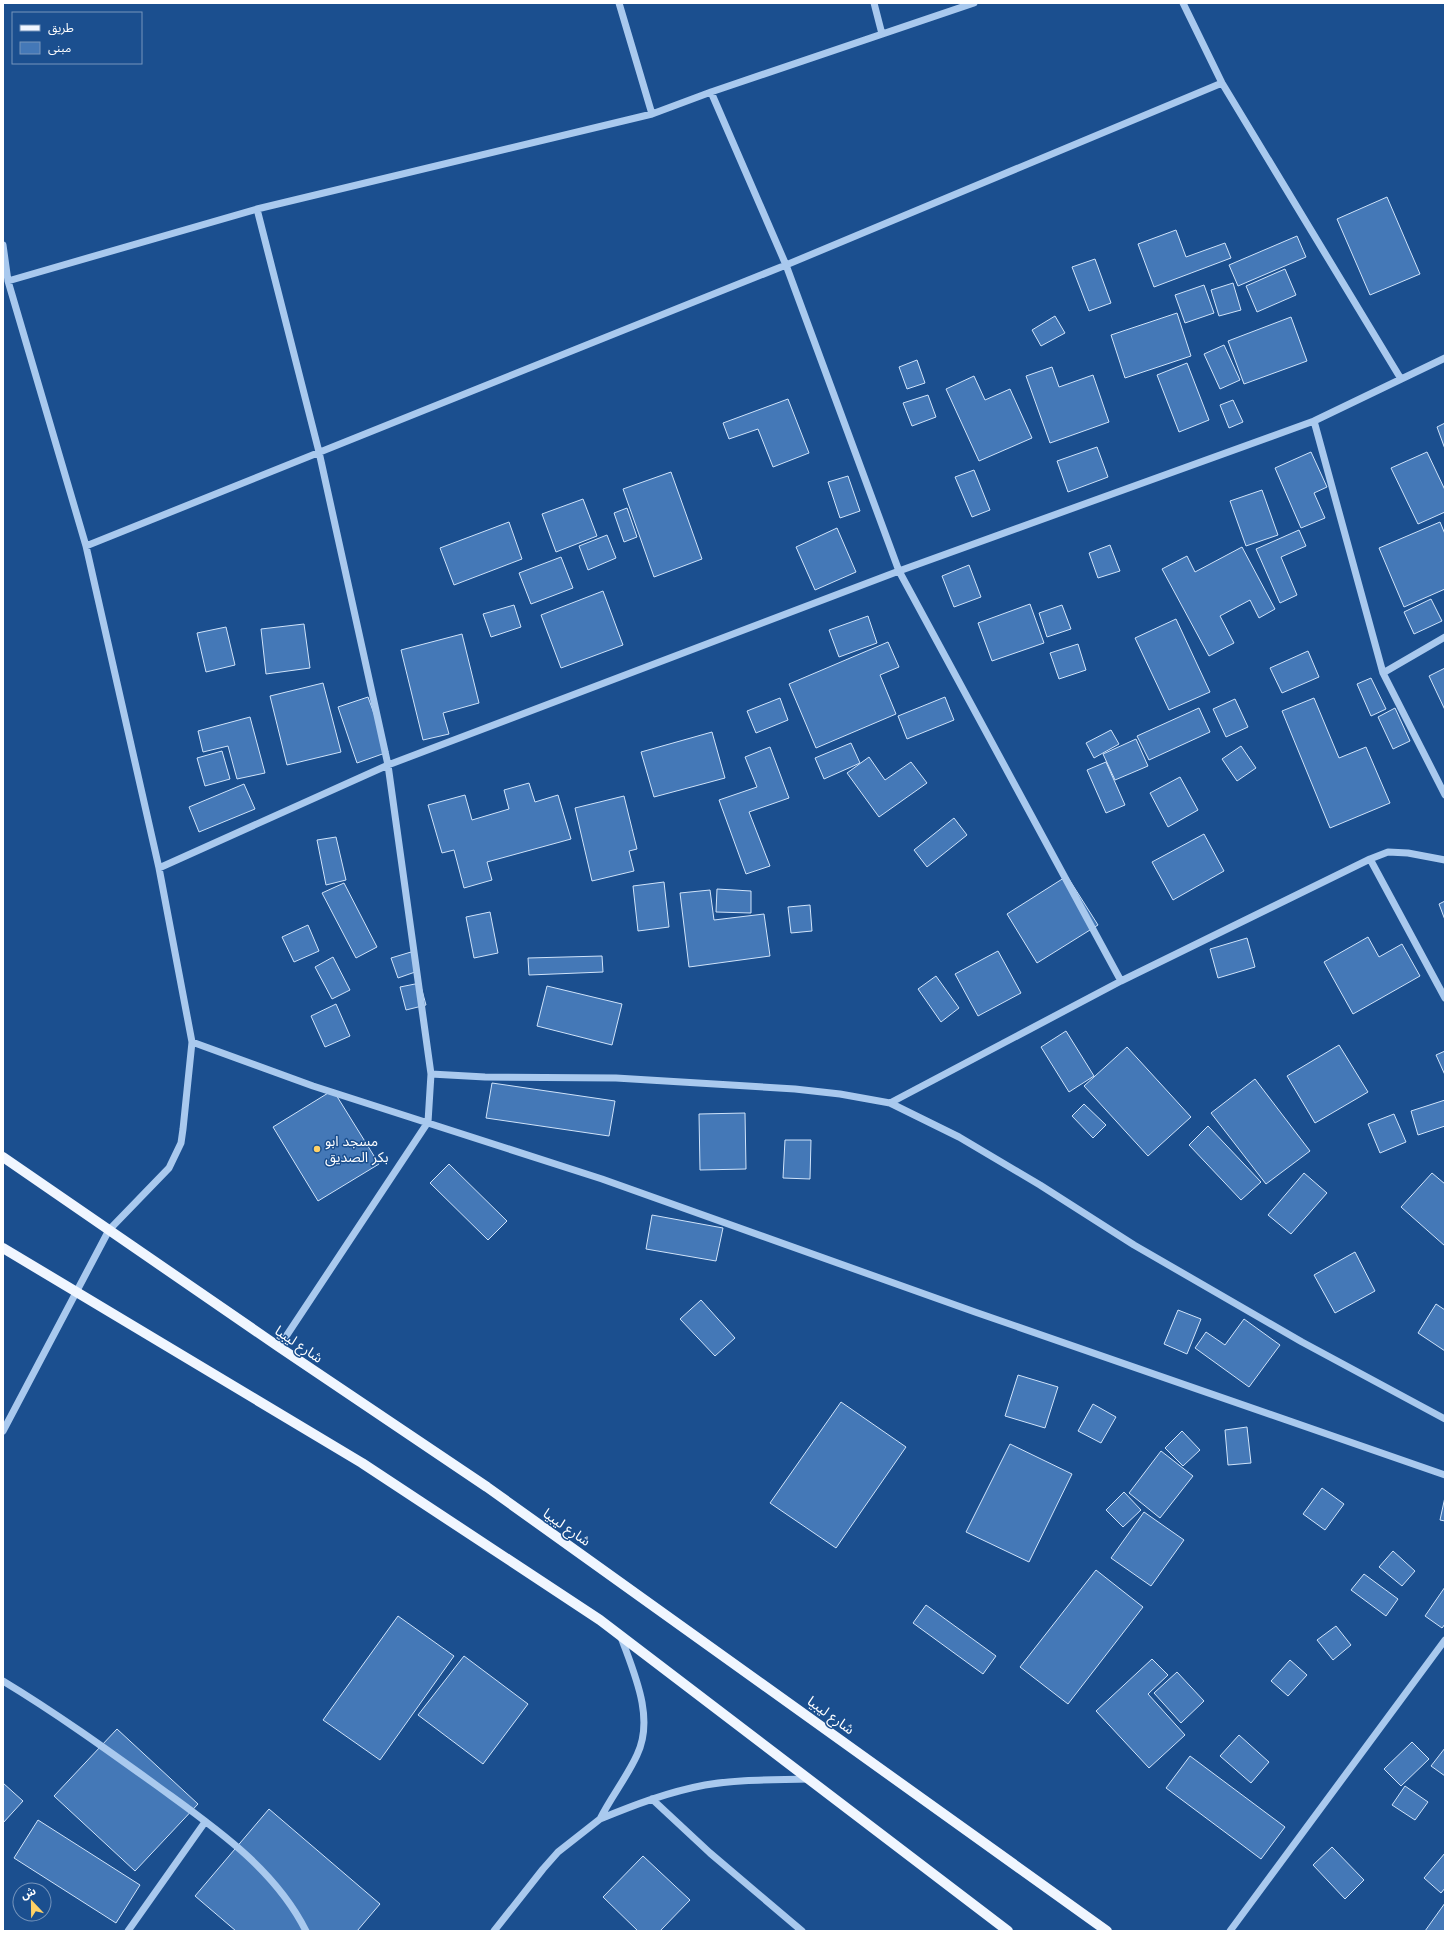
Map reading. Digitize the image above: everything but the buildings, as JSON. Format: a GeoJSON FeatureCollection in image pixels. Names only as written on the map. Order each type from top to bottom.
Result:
{"type":"FeatureCollection","features":[{"type":"Feature","properties":{"kind":"main road","name":"شارع ليبيا"},"geometry":{"type":"LineString","coordinates":[[3,1157],[279,1347],[487,1487],[1107,1931]]}},
{"type":"Feature","properties":{"kind":"main road"},"geometry":{"type":"LineString","coordinates":[[3,1248],[362,1463],[600,1620],[1008,1931]]}},
{"type":"Feature","properties":{"kind":"street"},"geometry":{"type":"LineString","coordinates":[[619,3],[652,114]]}},
{"type":"Feature","properties":{"kind":"street"},"geometry":{"type":"LineString","coordinates":[[874,3],[882,34]]}},
{"type":"Feature","properties":{"kind":"street"},"geometry":{"type":"LineString","coordinates":[[8,281],[257,209],[652,114],[711,92],[974,3]]}},
{"type":"Feature","properties":{"kind":"street"},"geometry":{"type":"LineString","coordinates":[[1183,3],[1222,83],[1401,379]]}},
{"type":"Feature","properties":{"kind":"street"},"geometry":{"type":"LineString","coordinates":[[86,546],[786,265],[1222,83]]}},
{"type":"Feature","properties":{"kind":"street"},"geometry":{"type":"LineString","coordinates":[[711,92],[786,265],[899,571],[1121,981]]}},
{"type":"Feature","properties":{"kind":"street"},"geometry":{"type":"LineString","coordinates":[[257,209],[319,452],[388,765],[431,1074],[428,1122],[279,1347]]}},
{"type":"Feature","properties":{"kind":"street"},"geometry":{"type":"LineString","coordinates":[[3,245],[8,281],[86,546],[159,868],[192,1042],[183,1129],[181,1143],[176,1156],[162,1177],[109,1230],[3,1431]]}},
{"type":"Feature","properties":{"kind":"street"},"geometry":{"type":"LineString","coordinates":[[159,868],[388,765],[899,571],[1314,421],[1445,358]]}},
{"type":"Feature","properties":{"kind":"street"},"geometry":{"type":"LineString","coordinates":[[1314,421],[1383,672],[1445,795]]}},
{"type":"Feature","properties":{"kind":"street"},"geometry":{"type":"LineString","coordinates":[[1383,672],[1445,637]]}},
{"type":"Feature","properties":{"kind":"street"},"geometry":{"type":"LineString","coordinates":[[890,1103],[1121,981],[1370,859],[1388,852],[1408,853],[1445,860]]}},
{"type":"Feature","properties":{"kind":"street"},"geometry":{"type":"LineString","coordinates":[[1370,859],[1445,998]]}},
{"type":"Feature","properties":{"kind":"street"},"geometry":{"type":"LineString","coordinates":[[192,1042],[313,1086],[602,1179],[975,1312],[1445,1475]]}},
{"type":"Feature","properties":{"kind":"street"},"geometry":{"type":"LineString","coordinates":[[431,1074],[485,1078],[616,1078],[803,1090],[840,1094],[890,1103],[959,1137],[1033,1181],[1134,1245],[1302,1342],[1445,1419]]}},
{"type":"Feature","properties":{"kind":"street"},"geometry":{"type":"LineString","coordinates":[[600,1819],[638,1754],[643,1732],[644,1716],[640,1695],[621,1637]]}},
{"type":"Feature","properties":{"kind":"street"},"geometry":{"type":"LineString","coordinates":[[1230,1931],[1445,1640]]}},
{"type":"Feature","properties":{"kind":"street"},"geometry":{"type":"LineString","coordinates":[[3,1681],[76,1728],[236,1846],[266,1874],[286,1897],[306,1931]]}},
{"type":"Feature","properties":{"kind":"street"},"geometry":{"type":"LineString","coordinates":[[494,1931],[542,1869],[558,1852],[600,1819],[652,1799],[705,1785],[734,1781],[808,1779]]}},
{"type":"Feature","properties":{"kind":"street"},"geometry":{"type":"LineString","coordinates":[[652,1799],[710,1853],[802,1931]]}},
{"type":"Feature","properties":{"kind":"street"},"geometry":{"type":"LineString","coordinates":[[128,1931],[205,1822]]}},
{"type":"Feature","properties":{"kind":"place","name":"مسجد ابو بكر الصديق"},"geometry":{"type":"Point","coordinates":[317,1149]}}]}
